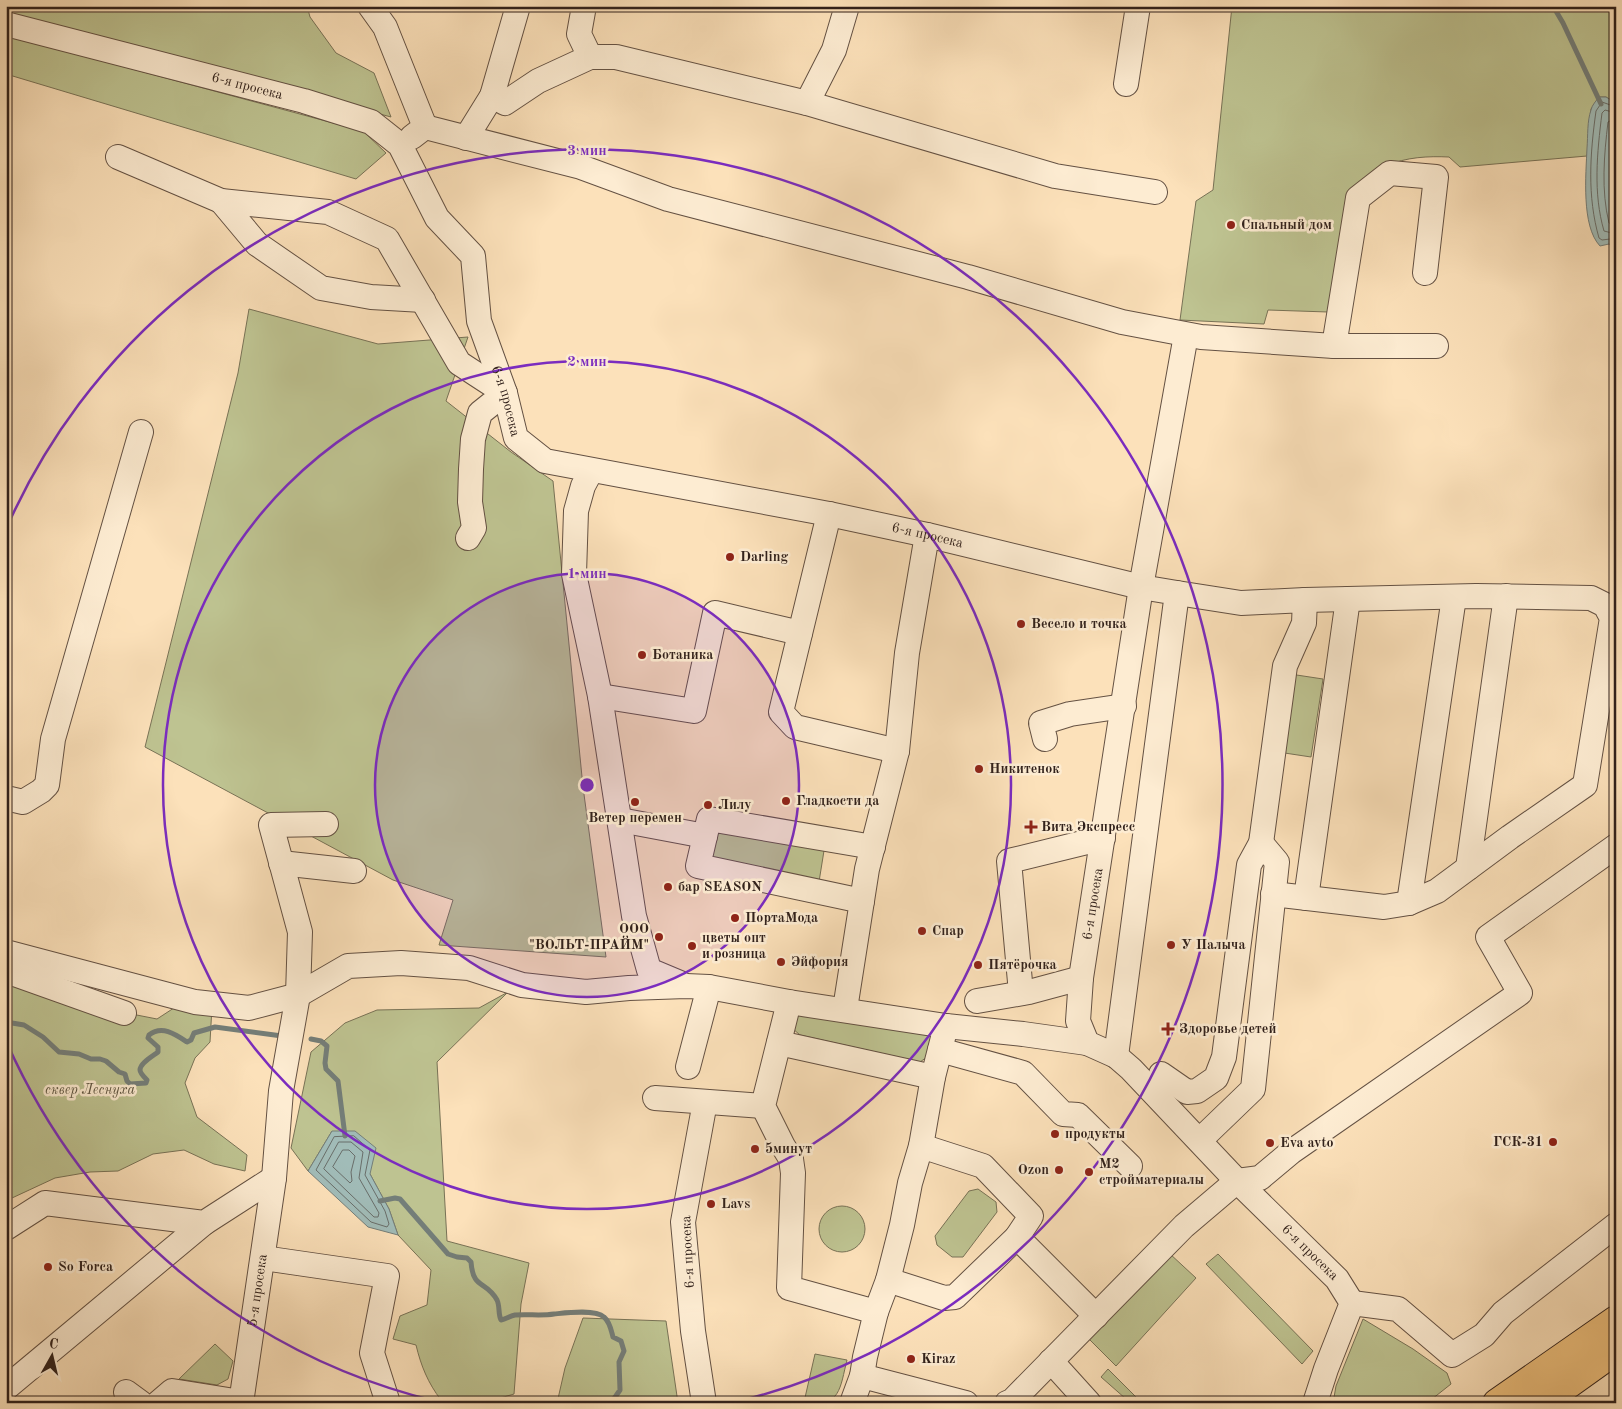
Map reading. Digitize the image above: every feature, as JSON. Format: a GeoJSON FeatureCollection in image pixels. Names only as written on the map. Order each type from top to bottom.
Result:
{"type":"FeatureCollection","features":[{"type":"Feature","properties":{"kind":"main road"},"geometry":{"type":"LineString","coordinates":[[1497,1403],[1616,1320]]}},
{"type":"Feature","properties":{"kind":"main road"},"geometry":{"type":"LineString","coordinates":[[1542,1403],[1616,1350]]}},
{"type":"Feature","properties":{"kind":"street"},"geometry":{"type":"LineString","coordinates":[[370,6],[385,27],[424,127]]}},
{"type":"Feature","properties":{"kind":"street"},"geometry":{"type":"LineString","coordinates":[[466,138],[492,96],[518,6]]}},
{"type":"Feature","properties":{"kind":"street"},"geometry":{"type":"LineString","coordinates":[[584,6],[579,34],[590,57]]}},
{"type":"Feature","properties":{"kind":"street"},"geometry":{"type":"LineString","coordinates":[[807,103],[834,50],[847,6]]}},
{"type":"Feature","properties":{"kind":"street"},"geometry":{"type":"LineString","coordinates":[[1126,84],[1138,6]]}},
{"type":"Feature","properties":{"kind":"street","name":"6-я просека"},"geometry":{"type":"LineString","coordinates":[[6,24],[304,101],[371,122],[400,145],[437,218],[473,256],[479,321],[505,393],[516,438],[545,461],[829,514],[927,535],[1140,587],[1124,706],[1081,978],[1078,1020],[1087,1043],[1116,1056],[1131,1069],[1237,1181],[1337,1279],[1352,1303]]}},
{"type":"Feature","properties":{"kind":"street"},"geometry":{"type":"LineString","coordinates":[[492,96],[505,103],[538,81],[590,57],[616,58],[807,103],[1055,176],[1155,192]]}},
{"type":"Feature","properties":{"kind":"street"},"geometry":{"type":"LineString","coordinates":[[424,127],[581,167],[668,199],[968,277],[1122,322],[1201,337],[1334,346],[1436,346]]}},
{"type":"Feature","properties":{"kind":"street"},"geometry":{"type":"LineString","coordinates":[[400,145],[424,127]]}},
{"type":"Feature","properties":{"kind":"street"},"geometry":{"type":"LineString","coordinates":[[118,157],[221,201],[328,212],[387,238],[459,364],[505,393],[480,413],[473,439],[470,502],[474,528],[468,538]]}},
{"type":"Feature","properties":{"kind":"street"},"geometry":{"type":"LineString","coordinates":[[1334,346],[1358,198],[1390,173],[1436,177],[1425,273]]}},
{"type":"Feature","properties":{"kind":"street"},"geometry":{"type":"LineString","coordinates":[[221,201],[258,244],[321,288],[371,297],[423,300]]}},
{"type":"Feature","properties":{"kind":"street"},"geometry":{"type":"LineString","coordinates":[[1186,335],[1140,587],[1240,603],[1454,596],[1591,598],[1605,606],[1612,618],[1585,785],[1437,891],[1409,903],[1384,907],[1273,894]]}},
{"type":"Feature","properties":{"kind":"street"},"geometry":{"type":"LineString","coordinates":[[6,798],[23,802],[41,792],[47,784],[53,739],[141,432]]}},
{"type":"Feature","properties":{"kind":"street"},"geometry":{"type":"LineString","coordinates":[[591,471],[583,486],[576,511],[574,574],[600,696],[634,916],[649,970],[686,986]]}},
{"type":"Feature","properties":{"kind":"street"},"geometry":{"type":"LineString","coordinates":[[829,514],[782,712],[795,727],[897,751]]}},
{"type":"Feature","properties":{"kind":"street"},"geometry":{"type":"LineString","coordinates":[[845,1009],[867,869],[897,751],[907,653],[927,535]]}},
{"type":"Feature","properties":{"kind":"street"},"geometry":{"type":"LineString","coordinates":[[1116,1056],[1177,593]]}},
{"type":"Feature","properties":{"kind":"street"},"geometry":{"type":"LineString","coordinates":[[1409,903],[1454,596]]}},
{"type":"Feature","properties":{"kind":"street"},"geometry":{"type":"LineString","coordinates":[[1468,868],[1506,596]]}},
{"type":"Feature","properties":{"kind":"street"},"geometry":{"type":"LineString","coordinates":[[1306,898],[1348,599]]}},
{"type":"Feature","properties":{"kind":"street"},"geometry":{"type":"LineString","coordinates":[[1161,1074],[1187,1092],[1197,1091],[1216,1078],[1224,1057],[1249,865],[1261,843],[1286,666],[1304,623],[1305,600]]}},
{"type":"Feature","properties":{"kind":"street"},"geometry":{"type":"LineString","coordinates":[[600,696],[694,711],[715,613],[800,633]]}},
{"type":"Feature","properties":{"kind":"street"},"geometry":{"type":"LineString","coordinates":[[1045,739],[1041,723],[1070,714],[1124,706]]}},
{"type":"Feature","properties":{"kind":"street"},"geometry":{"type":"LineString","coordinates":[[862,901],[698,866],[709,819],[790,834],[873,846]]}},
{"type":"Feature","properties":{"kind":"street"},"geometry":{"type":"LineString","coordinates":[[620,820],[705,836]]}},
{"type":"Feature","properties":{"kind":"street","name":"5-я просека"},"geometry":{"type":"LineString","coordinates":[[241,1402],[274,1178],[281,1091],[298,995],[300,932],[271,825],[326,824]]}},
{"type":"Feature","properties":{"kind":"street"},"geometry":{"type":"LineString","coordinates":[[1021,993],[1009,861],[1103,838]]}},
{"type":"Feature","properties":{"kind":"street"},"geometry":{"type":"LineString","coordinates":[[1200,1140],[1253,1089],[1276,862],[1261,843]]}},
{"type":"Feature","properties":{"kind":"street"},"geometry":{"type":"LineString","coordinates":[[1007,1403],[1012,1401],[1184,1226],[1237,1181],[1260,1178],[1291,1152],[1520,993],[1488,937],[1616,846]]}},
{"type":"Feature","properties":{"kind":"street"},"geometry":{"type":"LineString","coordinates":[[281,863],[354,871]]}},
{"type":"Feature","properties":{"kind":"street"},"geometry":{"type":"LineString","coordinates":[[6,952],[195,1002],[249,1008],[298,995],[348,966],[401,962],[469,968],[522,984],[586,992],[629,988],[709,987],[789,1002],[845,1009],[946,1026],[1087,1043]]}},
{"type":"Feature","properties":{"kind":"street"},"geometry":{"type":"LineString","coordinates":[[6,971],[124,1013]]}},
{"type":"Feature","properties":{"kind":"street"},"geometry":{"type":"LineString","coordinates":[[977,1001],[1021,993],[1081,978]]}},
{"type":"Feature","properties":{"kind":"street"},"geometry":{"type":"LineString","coordinates":[[688,1067],[709,987]]}},
{"type":"Feature","properties":{"kind":"street"},"geometry":{"type":"LineString","coordinates":[[789,1002],[763,1106],[791,1159],[793,1173],[788,1288],[876,1312]]}},
{"type":"Feature","properties":{"kind":"street"},"geometry":{"type":"LineString","coordinates":[[852,1403],[862,1376],[876,1312],[888,1280],[902,1225],[910,1183],[921,1146],[933,1077],[946,1026]]}},
{"type":"Feature","properties":{"kind":"street"},"geometry":{"type":"LineString","coordinates":[[779,1043],[933,1077]]}},
{"type":"Feature","properties":{"kind":"street"},"geometry":{"type":"LineString","coordinates":[[940,1050],[1023,1073],[1064,1114],[1078,1115],[1130,1166]]}},
{"type":"Feature","properties":{"kind":"street"},"geometry":{"type":"LineString","coordinates":[[656,1098],[763,1106]]}},
{"type":"Feature","properties":{"kind":"street","name":"6-я просека"},"geometry":{"type":"LineString","coordinates":[[704,1403],[692,1331],[683,1222],[706,1102]]}},
{"type":"Feature","properties":{"kind":"street"},"geometry":{"type":"LineString","coordinates":[[888,1280],[944,1298],[955,1297],[1017,1237],[1030,1216],[983,1166],[921,1146]]}},
{"type":"Feature","properties":{"kind":"street"},"geometry":{"type":"LineString","coordinates":[[6,1388],[204,1223],[274,1178]]}},
{"type":"Feature","properties":{"kind":"street"},"geometry":{"type":"LineString","coordinates":[[6,1228],[45,1202],[204,1223]]}},
{"type":"Feature","properties":{"kind":"street"},"geometry":{"type":"LineString","coordinates":[[1312,1402],[1352,1303],[1398,1309],[1452,1355],[1484,1335],[1503,1313],[1616,1225]]}},
{"type":"Feature","properties":{"kind":"street"},"geometry":{"type":"LineString","coordinates":[[1017,1237],[1096,1316]]}},
{"type":"Feature","properties":{"kind":"street"},"geometry":{"type":"LineString","coordinates":[[263,1258],[387,1276],[372,1352],[388,1403]]}},
{"type":"Feature","properties":{"kind":"street"},"geometry":{"type":"LineString","coordinates":[[1051,1361],[1089,1403]]}},
{"type":"Feature","properties":{"kind":"street"},"geometry":{"type":"LineString","coordinates":[[862,1376],[966,1403]]}},
{"type":"Feature","properties":{"kind":"street"},"geometry":{"type":"LineString","coordinates":[[158,1403],[172,1391],[241,1402]]}},
{"type":"Feature","properties":{"kind":"green space"},"geometry":{"type":"Polygon","coordinates":[[[6,6],[307,6],[310,17],[336,53],[374,73],[391,117],[6,13],[6,6]]]}},
{"type":"Feature","properties":{"kind":"green space"},"geometry":{"type":"Polygon","coordinates":[[[1232,6],[1615,6],[1616,103],[1606,97],[1599,97],[1591,109],[1587,156],[1460,167],[1449,157],[1425,157],[1409,159],[1386,166],[1367,179],[1348,195],[1328,312],[1268,310],[1264,324],[1180,320],[1196,201],[1213,190],[1232,6]]]}},
{"type":"Feature","properties":{"kind":"green space"},"geometry":{"type":"Polygon","coordinates":[[[6,35],[363,131],[386,153],[356,179],[6,74],[6,35]]]}},
{"type":"Feature","properties":{"kind":"green space"},"geometry":{"type":"Polygon","coordinates":[[[249,309],[378,344],[468,337],[446,401],[511,452],[553,481],[583,787],[606,957],[439,945],[453,900],[393,880],[145,747],[238,373],[249,309]]]}},
{"type":"Feature","properties":{"kind":"green space"},"geometry":{"type":"Polygon","coordinates":[[[1290,674],[1323,679],[1311,757],[1278,752],[1290,674]]]}},
{"type":"Feature","properties":{"kind":"green space"},"geometry":{"type":"Polygon","coordinates":[[[721,817],[827,832],[818,888],[709,865],[721,817]]]}},
{"type":"Feature","properties":{"kind":"green space","name":"сквер Леснуха"},"geometry":{"type":"Polygon","coordinates":[[[6,957],[91,1006],[157,1019],[180,1004],[212,1007],[210,1042],[195,1058],[185,1083],[197,1117],[247,1155],[245,1171],[214,1164],[184,1150],[153,1154],[118,1171],[90,1172],[55,1178],[12,1198],[6,1204],[6,957]]]}},
{"type":"Feature","properties":{"kind":"green space"},"geometry":{"type":"Polygon","coordinates":[[[508,992],[437,1062],[447,1241],[529,1263],[521,1304],[514,1394],[497,1399],[441,1400],[426,1374],[416,1345],[393,1339],[400,1316],[427,1305],[431,1270],[398,1235],[389,1209],[370,1174],[332,1131],[308,1171],[291,1148],[311,1052],[345,1023],[377,1010],[479,1008],[508,992]]]}},
{"type":"Feature","properties":{"kind":"green space"},"geometry":{"type":"Polygon","coordinates":[[[798,1013],[921,1031],[931,1036],[927,1057],[920,1062],[800,1035],[792,1028],[798,1013]]]}},
{"type":"Feature","properties":{"kind":"green space"},"geometry":{"type":"Polygon","coordinates":[[[978,1189],[996,1202],[997,1212],[963,1257],[952,1257],[937,1245],[935,1236],[969,1191],[978,1189]]]}},
{"type":"Feature","properties":{"kind":"green space"},"geometry":{"type":"Polygon","coordinates":[[[842,1206],[855,1210],[861,1216],[865,1229],[861,1242],[855,1248],[842,1252],[829,1248],[823,1242],[819,1229],[823,1216],[829,1210],[842,1206]]]}},
{"type":"Feature","properties":{"kind":"green space"},"geometry":{"type":"Polygon","coordinates":[[[1169,1253],[1196,1278],[1116,1366],[1086,1336],[1169,1253]]]}},
{"type":"Feature","properties":{"kind":"green space"},"geometry":{"type":"Polygon","coordinates":[[[1218,1254],[1313,1351],[1302,1364],[1206,1264],[1218,1254]]]}},
{"type":"Feature","properties":{"kind":"green space"},"geometry":{"type":"Polygon","coordinates":[[[583,1318],[666,1321],[678,1403],[557,1403],[565,1368],[583,1318]]]}},
{"type":"Feature","properties":{"kind":"green space"},"geometry":{"type":"Polygon","coordinates":[[[1363,1319],[1413,1349],[1447,1373],[1451,1384],[1427,1403],[1333,1403],[1336,1386],[1363,1319]]]}},
{"type":"Feature","properties":{"kind":"green space"},"geometry":{"type":"Polygon","coordinates":[[[215,1344],[233,1361],[228,1379],[217,1385],[179,1379],[215,1344]]]}},
{"type":"Feature","properties":{"kind":"green space"},"geometry":{"type":"Polygon","coordinates":[[[815,1354],[847,1360],[843,1379],[837,1394],[832,1399],[816,1403],[804,1402],[815,1354]]]}},
{"type":"Feature","properties":{"kind":"green space"},"geometry":{"type":"Polygon","coordinates":[[[1108,1369],[1142,1403],[1123,1403],[1126,1399],[1101,1377],[1108,1369]]]}},
{"type":"Feature","properties":{"kind":"water"},"geometry":{"type":"Polygon","coordinates":[[[1599,97],[1606,97],[1616,103],[1616,248],[1609,244],[1600,246],[1594,237],[1587,213],[1588,124],[1594,103],[1599,97]]]}},
{"type":"Feature","properties":{"kind":"water"},"geometry":{"type":"Polygon","coordinates":[[[332,1131],[355,1131],[376,1148],[370,1174],[389,1209],[398,1235],[368,1227],[308,1171],[332,1131]]]}},
{"type":"Feature","properties":{"kind":"waterway"},"geometry":{"type":"LineString","coordinates":[[1553,6],[1563,23],[1601,104]]}},
{"type":"Feature","properties":{"kind":"waterway"},"geometry":{"type":"LineString","coordinates":[[6,1022],[24,1025],[43,1037],[59,1052],[79,1054],[91,1059],[106,1061],[119,1072],[125,1074],[130,1084],[146,1083],[147,1080],[140,1070],[144,1062],[158,1052],[158,1047],[148,1038],[154,1032],[168,1032],[187,1042],[191,1040],[194,1033],[215,1027],[282,1036]]}},
{"type":"Feature","properties":{"kind":"waterway"},"geometry":{"type":"LineString","coordinates":[[311,1039],[321,1041],[327,1046],[326,1069],[338,1081],[345,1136]]}},
{"type":"Feature","properties":{"kind":"waterway"},"geometry":{"type":"LineString","coordinates":[[380,1201],[400,1199],[448,1254],[467,1258],[471,1262],[474,1277],[497,1300],[501,1320],[515,1315],[580,1312],[594,1313],[604,1317],[609,1324],[613,1337],[621,1341],[624,1351],[619,1362],[620,1390],[611,1403]]}},
{"type":"Feature","properties":{"kind":"place","name":"Спальный дом"},"geometry":{"type":"Point","coordinates":[1231,225]}},
{"type":"Feature","properties":{"kind":"place","name":"Darling"},"geometry":{"type":"Point","coordinates":[730,557]}},
{"type":"Feature","properties":{"kind":"place","name":"Весело и точка"},"geometry":{"type":"Point","coordinates":[1021,624]}},
{"type":"Feature","properties":{"kind":"place","name":"Ботаника"},"geometry":{"type":"Point","coordinates":[642,655]}},
{"type":"Feature","properties":{"kind":"place","name":"Никитенок"},"geometry":{"type":"Point","coordinates":[979,769]}},
{"type":"Feature","properties":{"kind":"place","name":"Гладкости да"},"geometry":{"type":"Point","coordinates":[786,801]}},
{"type":"Feature","properties":{"kind":"place","name":"Ветер перемен"},"geometry":{"type":"Point","coordinates":[635,802]}},
{"type":"Feature","properties":{"kind":"place","name":"Лилу"},"geometry":{"type":"Point","coordinates":[708,805]}},
{"type":"Feature","properties":{"kind":"place","name":"Вита Экспресс"},"geometry":{"type":"Point","coordinates":[1031,827]}},
{"type":"Feature","properties":{"kind":"place","name":"бар SEASON"},"geometry":{"type":"Point","coordinates":[668,887]}},
{"type":"Feature","properties":{"kind":"place","name":"ПортаМода"},"geometry":{"type":"Point","coordinates":[735,918]}},
{"type":"Feature","properties":{"kind":"place","name":"Спар"},"geometry":{"type":"Point","coordinates":[922,931]}},
{"type":"Feature","properties":{"kind":"place","name":"ООО \"ВОЛЬТ-ПРАЙМ\""},"geometry":{"type":"Point","coordinates":[659,937]}},
{"type":"Feature","properties":{"kind":"place","name":"У Палыча"},"geometry":{"type":"Point","coordinates":[1171,945]}},
{"type":"Feature","properties":{"kind":"place","name":"цветы опт и розница"},"geometry":{"type":"Point","coordinates":[692,946]}},
{"type":"Feature","properties":{"kind":"place","name":"Эйфория"},"geometry":{"type":"Point","coordinates":[781,962]}},
{"type":"Feature","properties":{"kind":"place","name":"Пятёрочка"},"geometry":{"type":"Point","coordinates":[978,965]}},
{"type":"Feature","properties":{"kind":"place","name":"Здоровье детей"},"geometry":{"type":"Point","coordinates":[1168,1029]}},
{"type":"Feature","properties":{"kind":"place","name":"продукты"},"geometry":{"type":"Point","coordinates":[1055,1134]}},
{"type":"Feature","properties":{"kind":"place","name":"ГСК-31"},"geometry":{"type":"Point","coordinates":[1553,1142]}},
{"type":"Feature","properties":{"kind":"place","name":"Eva avto"},"geometry":{"type":"Point","coordinates":[1270,1143]}},
{"type":"Feature","properties":{"kind":"place","name":"5минут"},"geometry":{"type":"Point","coordinates":[755,1149]}},
{"type":"Feature","properties":{"kind":"place","name":"Ozon"},"geometry":{"type":"Point","coordinates":[1059,1170]}},
{"type":"Feature","properties":{"kind":"place","name":"М2 стройматериалы"},"geometry":{"type":"Point","coordinates":[1089,1172]}},
{"type":"Feature","properties":{"kind":"place","name":"Lavs"},"geometry":{"type":"Point","coordinates":[711,1204]}},
{"type":"Feature","properties":{"kind":"place","name":"So Forca"},"geometry":{"type":"Point","coordinates":[48,1267]}},
{"type":"Feature","properties":{"kind":"place","name":"Kiraz"},"geometry":{"type":"Point","coordinates":[911,1359]}}]}
